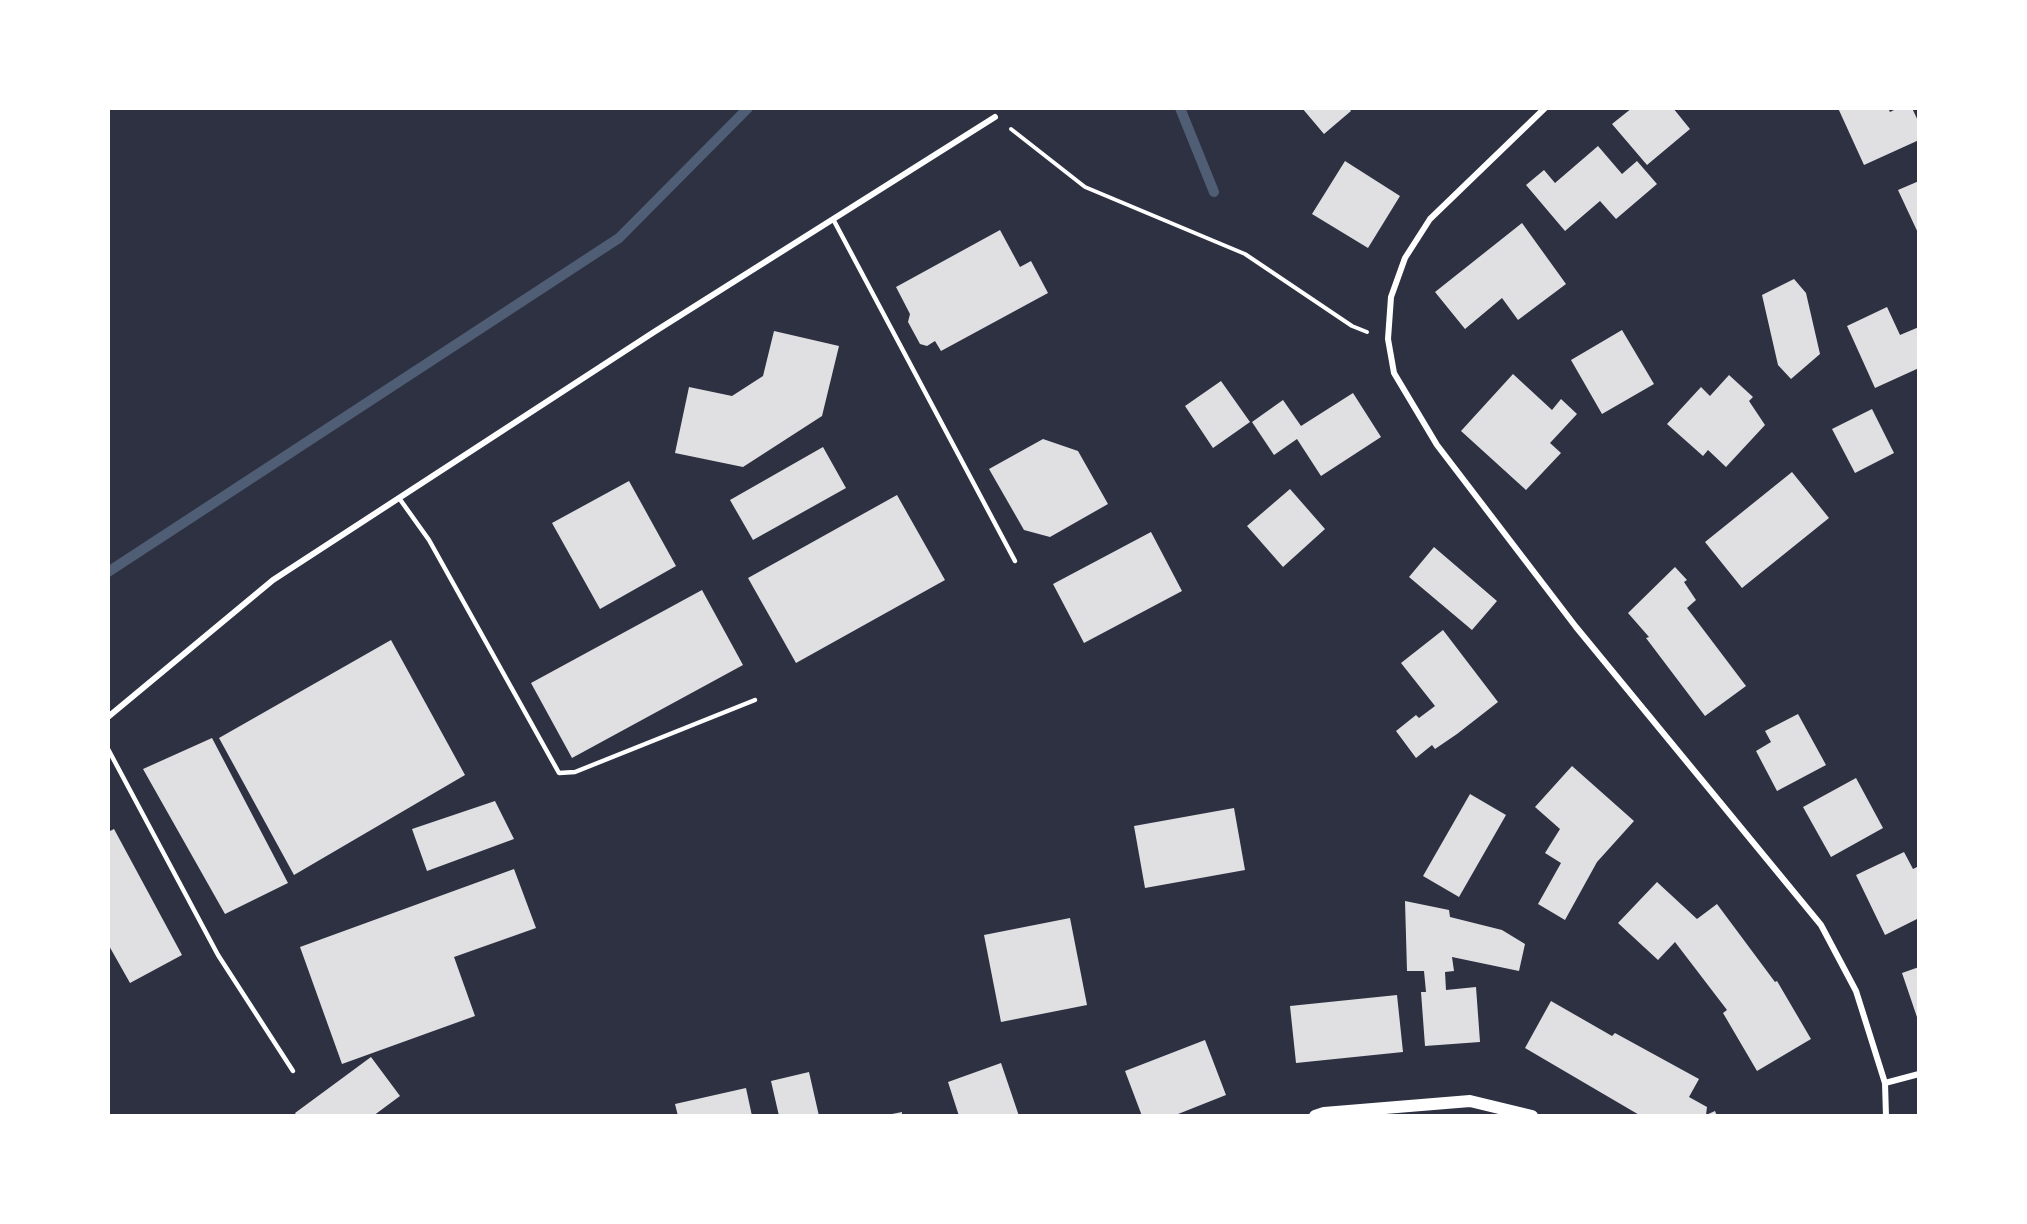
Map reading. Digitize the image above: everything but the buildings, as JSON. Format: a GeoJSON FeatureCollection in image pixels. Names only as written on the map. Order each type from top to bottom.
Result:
{"type":"FeatureCollection","features":[{"type":"Feature","properties":{"kind":"main road"},"geometry":{"type":"LineString","coordinates":[[1315,1116],[1324,1113],[1470,1101],[1532,1116]]}},
{"type":"Feature","properties":{"kind":"street"},"geometry":{"type":"LineString","coordinates":[[1545,108],[1430,219],[1405,258],[1391,297],[1388,339],[1394,373],[1437,446],[1576,627],[1821,925],[1856,991],[1885,1083],[1886,1116]]}},
{"type":"Feature","properties":{"kind":"street"},"geometry":{"type":"LineString","coordinates":[[108,717],[273,580],[654,332],[995,117]]}},
{"type":"Feature","properties":{"kind":"street"},"geometry":{"type":"LineString","coordinates":[[1885,1083],[1919,1074]]}},
{"type":"Feature","properties":{"kind":"lane"},"geometry":{"type":"LineString","coordinates":[[833,219],[1016,561]]}},
{"type":"Feature","properties":{"kind":"lane"},"geometry":{"type":"LineString","coordinates":[[399,498],[429,540],[559,773],[575,772],[755,700]]}},
{"type":"Feature","properties":{"kind":"lane"},"geometry":{"type":"LineString","coordinates":[[108,749],[218,956],[293,1071]]}},
{"type":"Feature","properties":{"kind":"path"},"geometry":{"type":"LineString","coordinates":[[995,117],[1086,187],[1245,254],[1352,326],[1388,339]]}},
{"type":"Feature","properties":{"kind":"waterway"},"geometry":{"type":"LineString","coordinates":[[108,572],[619,238],[748,108]]}},
{"type":"Feature","properties":{"kind":"waterway"},"geometry":{"type":"LineString","coordinates":[[1180,108],[1214,192]]}}]}
